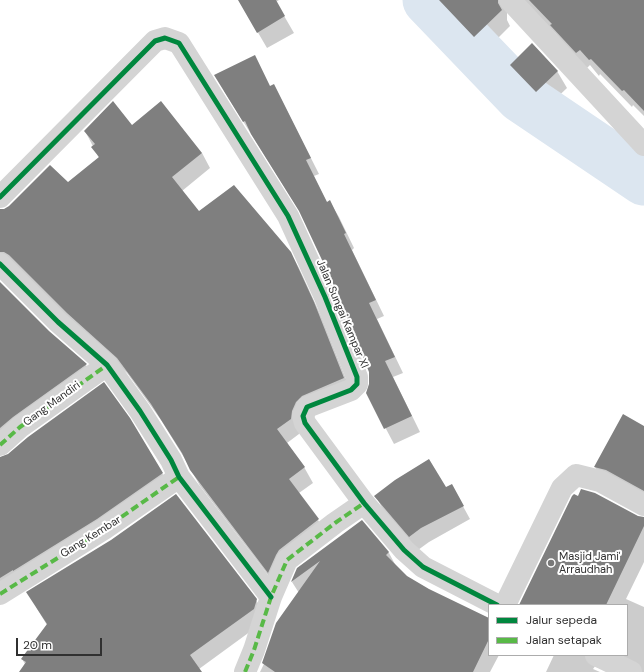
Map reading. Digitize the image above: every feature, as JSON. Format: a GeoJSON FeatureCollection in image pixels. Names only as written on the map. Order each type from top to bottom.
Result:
{"type":"FeatureCollection","features":[{"type":"Feature","properties":{"kind":"street"},"geometry":{"type":"LineString","coordinates":[[510,0],[644,145]]}},
{"type":"Feature","properties":{"kind":"street","name":"Jalan Sungai Kampar XI"},"geometry":{"type":"LineString","coordinates":[[0,197],[155,41],[165,38],[178,43],[288,216],[325,297],[358,377],[357,384],[352,390],[307,407],[303,416],[305,424],[364,503],[404,550],[424,566],[495,604]]}},
{"type":"Feature","properties":{"kind":"street"},"geometry":{"type":"LineString","coordinates":[[0,264],[58,322],[107,365],[140,410],[171,460],[179,477],[271,597]]}},
{"type":"Feature","properties":{"kind":"street","name":"Gang Mandiri"},"geometry":{"type":"LineString","coordinates":[[0,445],[20,426],[107,365]]}},
{"type":"Feature","properties":{"kind":"street"},"geometry":{"type":"LineString","coordinates":[[505,604],[562,488],[576,475],[600,481],[644,505]]}},
{"type":"Feature","properties":{"kind":"street","name":"Gang Kembar"},"geometry":{"type":"LineString","coordinates":[[0,594],[104,529],[179,477]]}},
{"type":"Feature","properties":{"kind":"street"},"geometry":{"type":"LineString","coordinates":[[245,672],[254,650],[271,597],[287,560],[364,503]]}},
{"type":"Feature","properties":{"kind":"street"},"geometry":{"type":"LineString","coordinates":[[598,656],[631,672]]}},
{"type":"Feature","properties":{"kind":"building"},"geometry":{"type":"Polygon","coordinates":[[[238,0],[276,0],[285,16],[257,33],[238,0]]]}},
{"type":"Feature","properties":{"kind":"building"},"geometry":{"type":"Polygon","coordinates":[[[439,0],[498,0],[502,10],[474,37],[439,0]]]}},
{"type":"Feature","properties":{"kind":"building"},"geometry":{"type":"Polygon","coordinates":[[[529,0],[644,0],[644,111],[591,59],[589,60],[580,50],[576,53],[550,25],[552,24],[529,0]]]}},
{"type":"Feature","properties":{"kind":"building"},"geometry":{"type":"Polygon","coordinates":[[[532,43],[558,71],[536,92],[510,65],[532,43]]]}},
{"type":"Feature","properties":{"kind":"building"},"geometry":{"type":"Polygon","coordinates":[[[255,55],[270,86],[274,84],[311,158],[306,160],[327,202],[330,200],[346,233],[344,234],[376,300],[369,303],[395,357],[385,361],[412,416],[384,429],[366,393],[369,384],[369,372],[337,292],[299,211],[251,134],[245,121],[243,122],[214,75],[255,55]]]}},
{"type":"Feature","properties":{"kind":"building"},"geometry":{"type":"Polygon","coordinates":[[[113,101],[132,125],[161,101],[202,153],[172,177],[199,211],[234,185],[291,252],[314,302],[344,378],[302,396],[296,402],[292,411],[291,419],[277,429],[305,467],[289,479],[319,519],[279,550],[268,573],[190,470],[182,453],[151,404],[117,358],[67,313],[9,255],[4,252],[0,252],[0,209],[4,209],[9,206],[50,165],[68,182],[99,157],[91,147],[95,144],[84,131],[113,101]]]}},
{"type":"Feature","properties":{"kind":"building"},"geometry":{"type":"Polygon","coordinates":[[[0,282],[49,331],[87,364],[0,428],[0,282]]]}},
{"type":"Feature","properties":{"kind":"building"},"geometry":{"type":"Polygon","coordinates":[[[104,382],[130,418],[163,473],[97,519],[0,578],[0,457],[8,454],[28,437],[104,382]]]}},
{"type":"Feature","properties":{"kind":"building"},"geometry":{"type":"Polygon","coordinates":[[[623,414],[644,426],[644,491],[606,470],[594,467],[623,414]]]}},
{"type":"Feature","properties":{"kind":"building"},"geometry":{"type":"Polygon","coordinates":[[[429,459],[446,487],[452,484],[464,506],[421,528],[409,537],[374,496],[395,480],[429,459]]]}},
{"type":"Feature","properties":{"kind":"building"},"geometry":{"type":"Polygon","coordinates":[[[581,489],[595,493],[638,516],[644,517],[644,526],[606,604],[519,604],[572,496],[574,494],[578,496],[581,489]]]}},
{"type":"Feature","properties":{"kind":"building"},"geometry":{"type":"Polygon","coordinates":[[[176,494],[257,599],[254,609],[190,655],[202,672],[19,672],[26,662],[21,659],[47,624],[26,592],[111,540],[176,494]]]}},
{"type":"Feature","properties":{"kind":"building"},"geometry":{"type":"Polygon","coordinates":[[[362,520],[389,552],[386,555],[407,576],[429,589],[488,618],[488,641],[473,672],[275,672],[262,663],[276,623],[320,561],[291,582],[297,568],[362,520]]]}},
{"type":"Feature","properties":{"kind":"waterway"},"geometry":{"type":"LineString","coordinates":[[428,0],[521,97],[644,180]]}},
{"type":"Feature","properties":{"kind":"marked path"},"geometry":{"type":"LineString","coordinates":[[0,445],[20,427],[107,365]]}},
{"type":"Feature","properties":{"kind":"marked path"},"geometry":{"type":"LineString","coordinates":[[0,594],[104,529],[179,477]]}},
{"type":"Feature","properties":{"kind":"marked path"},"geometry":{"type":"LineString","coordinates":[[245,672],[254,650],[271,597],[287,560],[364,503],[363,501]]}},
{"type":"Feature","properties":{"kind":"cycle path"},"geometry":{"type":"LineString","coordinates":[[0,197],[155,41],[165,38],[179,43],[288,216],[325,297],[357,377],[357,384],[351,390],[307,407],[303,416],[305,423],[364,503],[404,550],[423,567],[495,604]]}},
{"type":"Feature","properties":{"kind":"cycle path"},"geometry":{"type":"LineString","coordinates":[[0,264],[58,322],[107,365],[140,411],[171,460],[179,477],[271,597]]}},
{"type":"Feature","properties":{"kind":"place","name":"Masjid Jami' Arraudhah"},"geometry":{"type":"Point","coordinates":[551,563]}}]}
